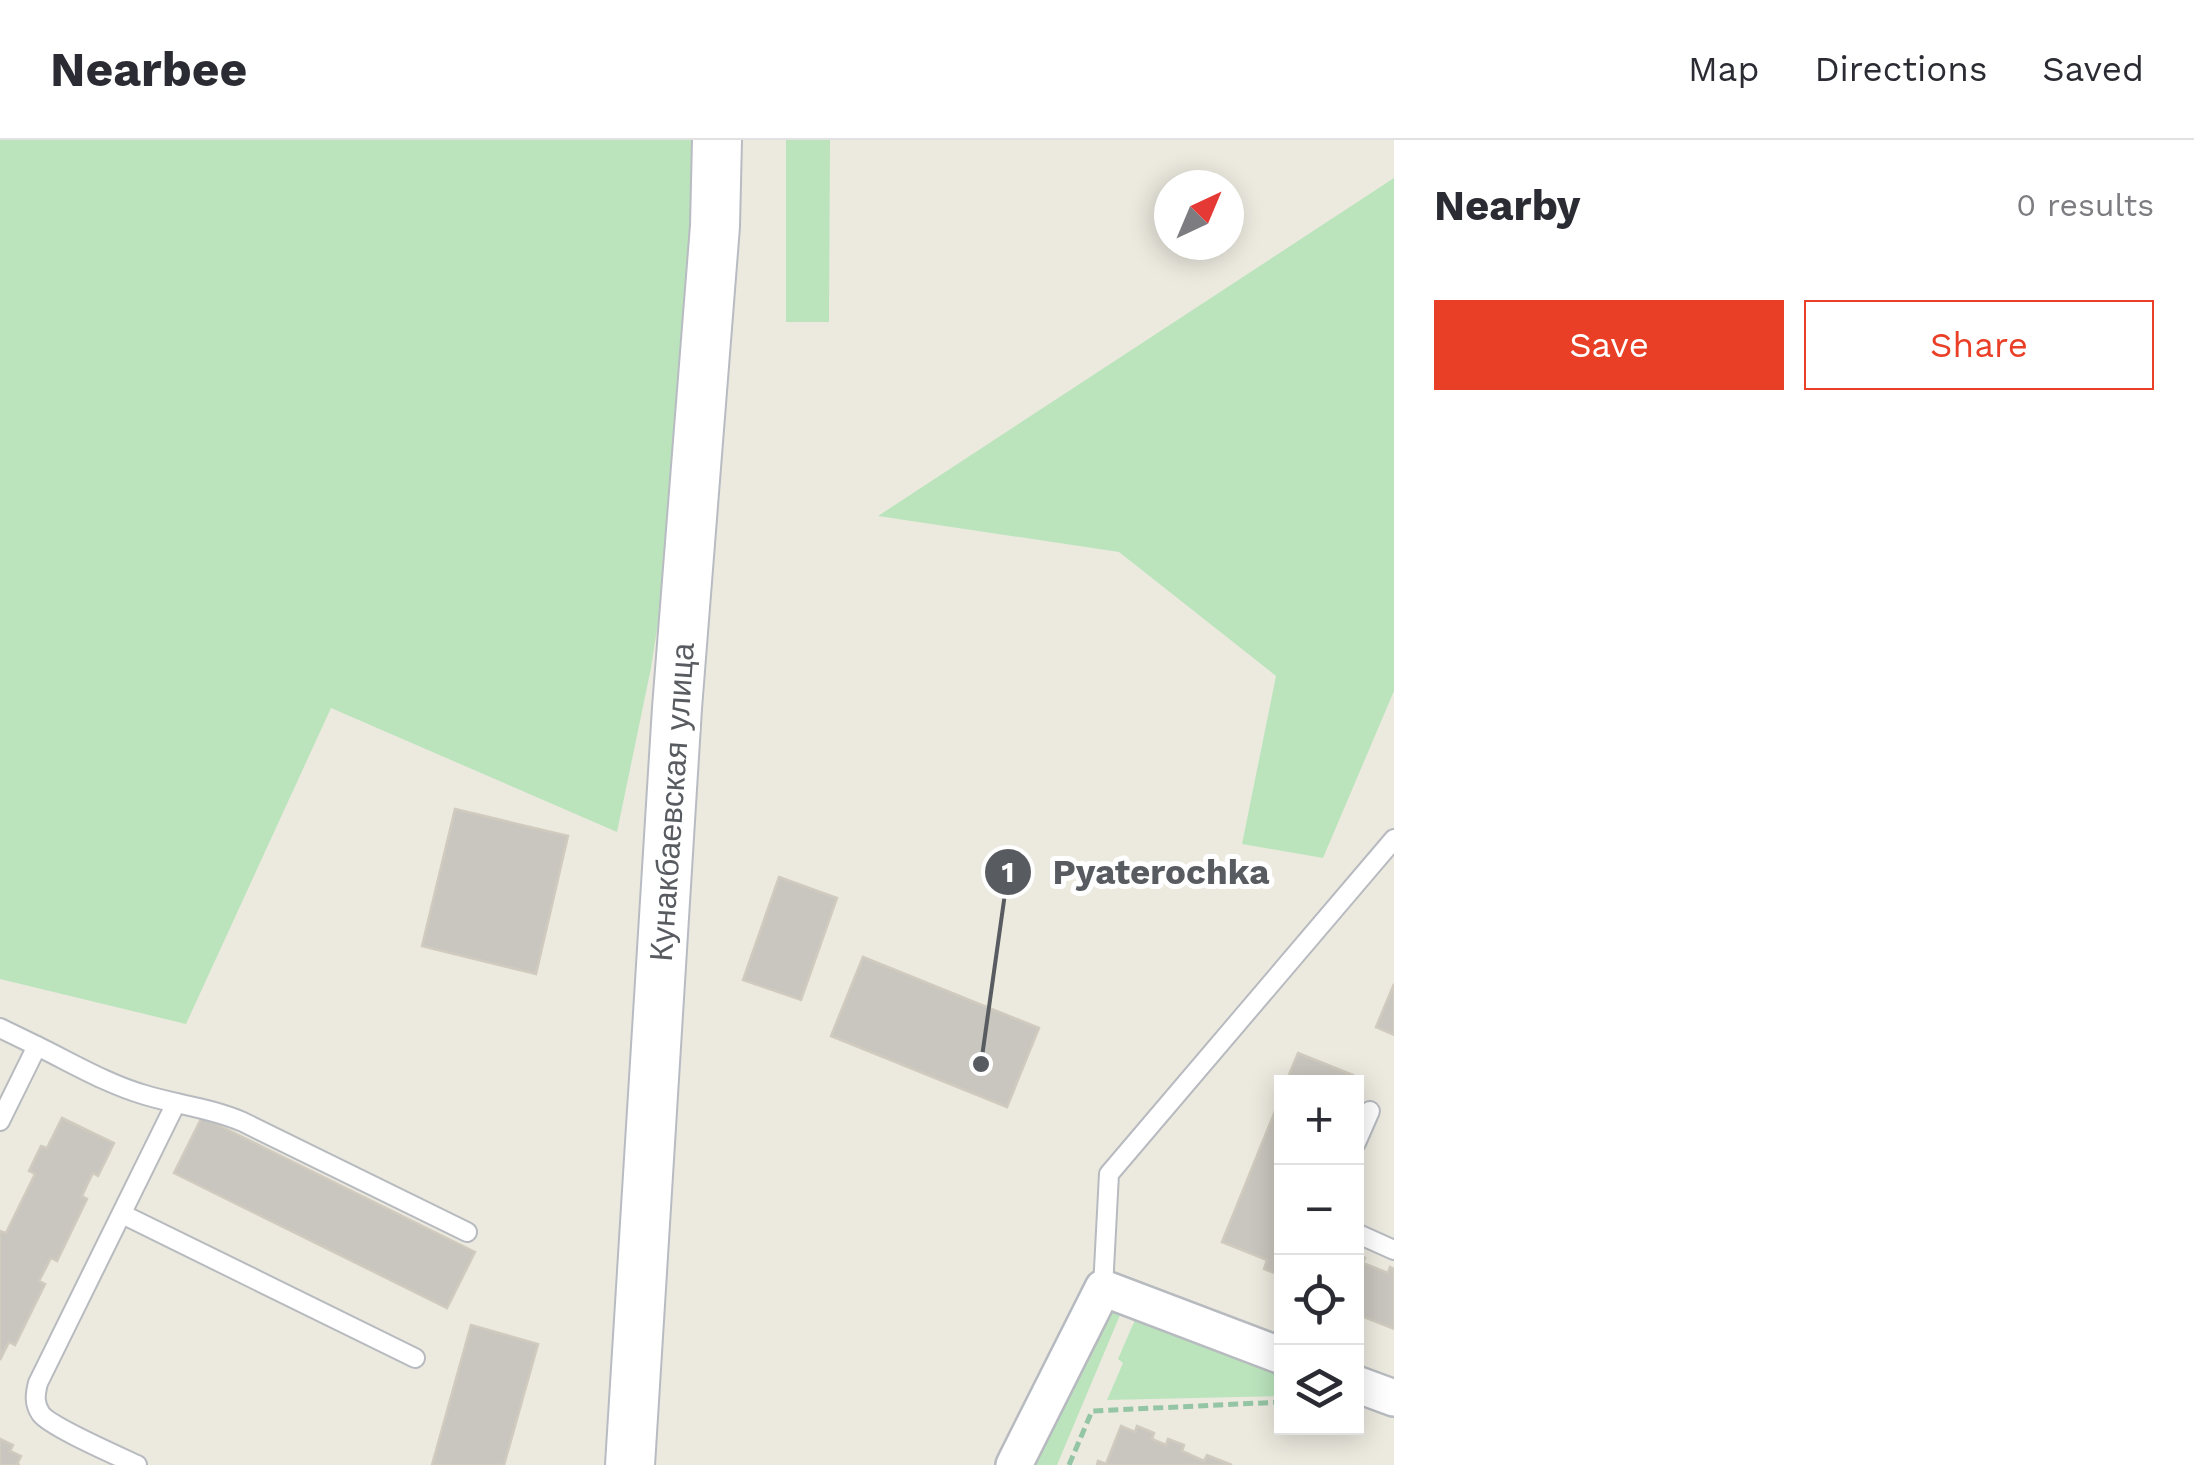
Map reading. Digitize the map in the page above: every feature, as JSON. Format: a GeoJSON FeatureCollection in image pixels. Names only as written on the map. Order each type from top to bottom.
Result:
{"type":"FeatureCollection","features":[{"type":"Feature","properties":{"kind":"main road","name":"Кунакбаевская улица"},"geometry":{"type":"LineString","coordinates":[[630,1465],[677,708],[715,226],[717,140]]}},
{"type":"Feature","properties":{"kind":"street"},"geometry":{"type":"LineString","coordinates":[[1014,1465],[1103,1288],[1274,1353]]}},
{"type":"Feature","properties":{"kind":"street"},"geometry":{"type":"LineString","coordinates":[[1364,1387],[1394,1398]]}},
{"type":"Feature","properties":{"kind":"lane"},"geometry":{"type":"LineString","coordinates":[[1103,1288],[1109,1174],[1394,839]]}},
{"type":"Feature","properties":{"kind":"lane"},"geometry":{"type":"LineString","coordinates":[[0,1028],[114,1084],[214,1110],[244,1122],[467,1232]]}},
{"type":"Feature","properties":{"kind":"lane"},"geometry":{"type":"LineString","coordinates":[[0,1122],[37,1046]]}},
{"type":"Feature","properties":{"kind":"lane"},"geometry":{"type":"LineString","coordinates":[[137,1465],[47,1421],[35,1400],[38,1383],[176,1103]]}},
{"type":"Feature","properties":{"kind":"lane"},"geometry":{"type":"LineString","coordinates":[[1364,1125],[1370,1111]]}},
{"type":"Feature","properties":{"kind":"lane"},"geometry":{"type":"LineString","coordinates":[[122,1214],[415,1358]]}},
{"type":"Feature","properties":{"kind":"lane"},"geometry":{"type":"LineString","coordinates":[[1364,1237],[1394,1250]]}},
{"type":"Feature","properties":{"kind":"path"},"geometry":{"type":"LineString","coordinates":[[1069,1465],[1092,1411],[1274,1402]]}},
{"type":"Feature","properties":{"kind":"green space"},"geometry":{"type":"Polygon","coordinates":[[[0,140],[695,140],[695,202],[673,526],[651,668],[617,832],[331,708],[186,1024],[0,979],[0,140]]]}},
{"type":"Feature","properties":{"kind":"green space"},"geometry":{"type":"Polygon","coordinates":[[[786,140],[830,140],[829,322],[786,322],[786,140]]]}},
{"type":"Feature","properties":{"kind":"green space"},"geometry":{"type":"Polygon","coordinates":[[[1394,178],[1394,691],[1323,858],[1242,844],[1276,676],[1119,552],[878,516],[1394,178]]]}},
{"type":"Feature","properties":{"kind":"green space"},"geometry":{"type":"Polygon","coordinates":[[[1112,1304],[1123,1308],[1057,1465],[1031,1465],[1112,1304]]]}},
{"type":"Feature","properties":{"kind":"green space"},"geometry":{"type":"Polygon","coordinates":[[[1141,1306],[1274,1362],[1274,1396],[1107,1400],[1123,1363],[1118,1359],[1141,1306]]]}},
{"type":"Feature","properties":{"kind":"building"},"geometry":{"type":"Polygon","coordinates":[[[455,809],[568,836],[536,974],[422,946],[455,809]]]}},
{"type":"Feature","properties":{"kind":"building"},"geometry":{"type":"Polygon","coordinates":[[[779,877],[837,898],[801,1000],[743,980],[779,877]]]}},
{"type":"Feature","properties":{"kind":"building"},"geometry":{"type":"Polygon","coordinates":[[[863,957],[1039,1028],[1007,1107],[831,1036],[863,957]]]}},
{"type":"Feature","properties":{"kind":"building"},"geometry":{"type":"Polygon","coordinates":[[[1394,984],[1394,1035],[1376,1027],[1394,984]]]}},
{"type":"Feature","properties":{"kind":"building"},"geometry":{"type":"Polygon","coordinates":[[[1298,1053],[1353,1075],[1289,1075],[1298,1053]]]}},
{"type":"Feature","properties":{"kind":"building"},"geometry":{"type":"Polygon","coordinates":[[[1274,1114],[1274,1273],[1264,1269],[1267,1260],[1222,1242],[1274,1114]]]}},
{"type":"Feature","properties":{"kind":"building"},"geometry":{"type":"Polygon","coordinates":[[[202,1117],[475,1252],[447,1308],[174,1173],[202,1117]]]}},
{"type":"Feature","properties":{"kind":"building"},"geometry":{"type":"Polygon","coordinates":[[[62,1118],[114,1143],[98,1176],[93,1173],[87,1185],[82,1196],[87,1199],[57,1261],[51,1258],[39,1281],[45,1284],[15,1345],[9,1342],[0,1360],[0,1231],[6,1233],[35,1174],[29,1171],[41,1146],[47,1148],[62,1118]]]}},
{"type":"Feature","properties":{"kind":"building"},"geometry":{"type":"Polygon","coordinates":[[[1364,1263],[1388,1273],[1390,1267],[1394,1269],[1394,1329],[1364,1317],[1364,1263]]]}},
{"type":"Feature","properties":{"kind":"building"},"geometry":{"type":"Polygon","coordinates":[[[471,1325],[538,1344],[504,1465],[432,1465],[471,1325]]]}},
{"type":"Feature","properties":{"kind":"building"},"geometry":{"type":"Polygon","coordinates":[[[1121,1426],[1135,1432],[1137,1426],[1154,1433],[1152,1439],[1166,1445],[1168,1439],[1184,1445],[1182,1451],[1204,1461],[1207,1455],[1232,1465],[1097,1465],[1098,1461],[1106,1464],[1121,1426]]]}},
{"type":"Feature","properties":{"kind":"building"},"geometry":{"type":"Polygon","coordinates":[[[0,1439],[13,1445],[10,1451],[21,1456],[17,1464],[20,1465],[0,1465],[0,1439]]]}},
{"type":"Feature","properties":{"kind":"place","name":"Pyaterochka"},"geometry":{"type":"Point","coordinates":[981,1064]}}]}
